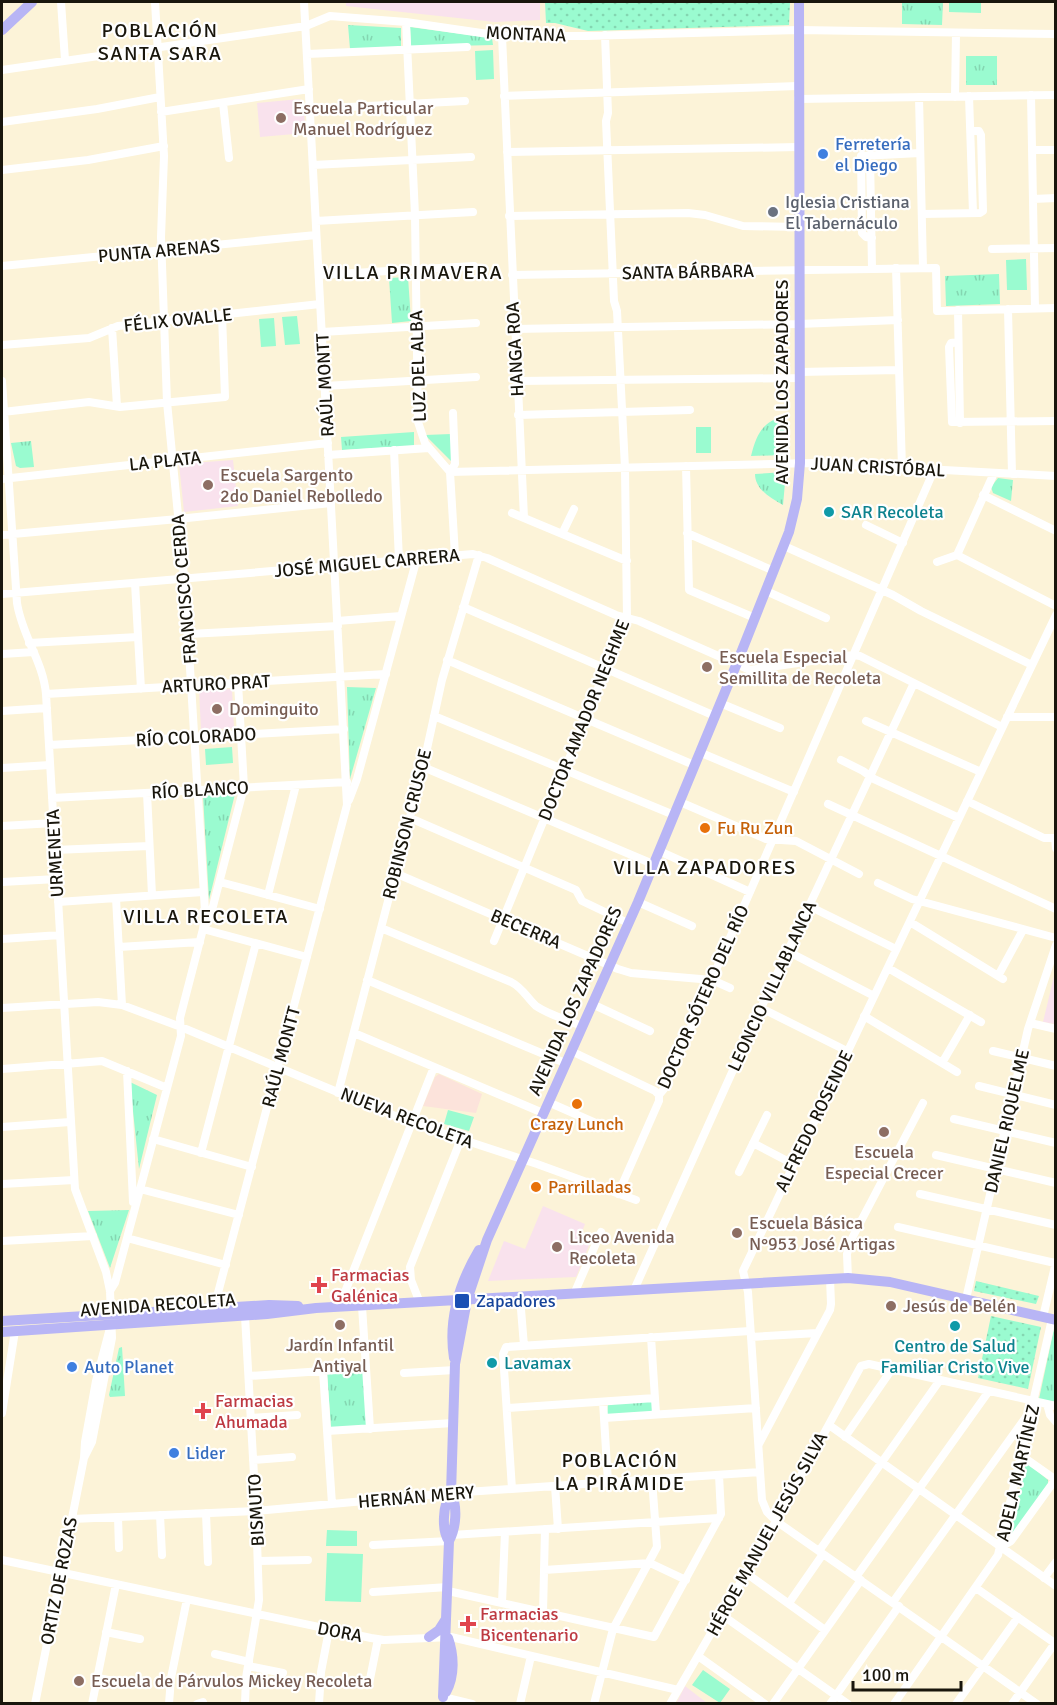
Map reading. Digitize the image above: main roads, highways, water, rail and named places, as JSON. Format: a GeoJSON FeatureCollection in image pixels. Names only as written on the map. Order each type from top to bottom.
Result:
{"type":"FeatureCollection","features":[{"type":"Feature","properties":{"kind":"main road"},"geometry":{"type":"LineString","coordinates":[[2,30],[32,2]]}},
{"type":"Feature","properties":{"kind":"main road","name":"AVENIDA LOS ZAPADORES"},"geometry":{"type":"LineString","coordinates":[[442,1700],[449,1686],[452,1666],[452,1649],[447,1636],[447,1613],[455,1506],[451,1493],[455,1367],[464,1318],[462,1301],[680,802],[784,546],[797,499],[800,463],[799,2]]}},
{"type":"Feature","properties":{"kind":"main road","name":"AVENIDA LOS ZAPADORES"},"geometry":{"type":"LineString","coordinates":[[455,1367],[452,1343],[462,1301],[464,1280],[487,1240]]}},
{"type":"Feature","properties":{"kind":"main road","name":"AVENIDA RECOLETA"},"geometry":{"type":"LineString","coordinates":[[2,1321],[245,1316],[316,1308],[830,1278],[879,1280],[1050,1319]]}},
{"type":"Feature","properties":{"kind":"main road","name":"AVENIDA RECOLETA"},"geometry":{"type":"LineString","coordinates":[[2,1332],[214,1308],[278,1305],[316,1308]]}},
{"type":"Feature","properties":{"kind":"main road"},"geometry":{"type":"LineString","coordinates":[[15,1331],[18,1324],[26,1320]]}},
{"type":"Feature","properties":{"kind":"main road"},"geometry":{"type":"LineString","coordinates":[[429,1637],[439,1630],[447,1613]]}},
{"type":"Feature","properties":{"kind":"place","name":"Escuela Particular Manuel Rodríguez"},"geometry":{"type":"Point","coordinates":[281,118]}},
{"type":"Feature","properties":{"kind":"place","name":"Ferretería el Diego"},"geometry":{"type":"Point","coordinates":[823,154]}},
{"type":"Feature","properties":{"kind":"place","name":"Iglesia Cristiana El Tabernáculo"},"geometry":{"type":"Point","coordinates":[773,212]}},
{"type":"Feature","properties":{"kind":"place","name":"Escuela Sargento 2do Daniel Rebolledo"},"geometry":{"type":"Point","coordinates":[208,485]}},
{"type":"Feature","properties":{"kind":"place","name":"SAR Recoleta"},"geometry":{"type":"Point","coordinates":[829,512]}},
{"type":"Feature","properties":{"kind":"place","name":"Escuela Especial Semillita de Recoleta"},"geometry":{"type":"Point","coordinates":[707,667]}},
{"type":"Feature","properties":{"kind":"place","name":"Dominguito"},"geometry":{"type":"Point","coordinates":[217,709]}},
{"type":"Feature","properties":{"kind":"place","name":"Fu Ru Zun"},"geometry":{"type":"Point","coordinates":[705,828]}},
{"type":"Feature","properties":{"kind":"place","name":"Crazy Lunch"},"geometry":{"type":"Point","coordinates":[577,1104]}},
{"type":"Feature","properties":{"kind":"place","name":"Escuela Especial Crecer"},"geometry":{"type":"Point","coordinates":[884,1132]}},
{"type":"Feature","properties":{"kind":"place","name":"Parrilladas"},"geometry":{"type":"Point","coordinates":[536,1187]}},
{"type":"Feature","properties":{"kind":"place","name":"Escuela Básica N°953 José Artigas"},"geometry":{"type":"Point","coordinates":[737,1233]}},
{"type":"Feature","properties":{"kind":"place","name":"Liceo Avenida Recoleta"},"geometry":{"type":"Point","coordinates":[557,1247]}},
{"type":"Feature","properties":{"kind":"place","name":"Farmacias Galénica"},"geometry":{"type":"Point","coordinates":[319,1285]}},
{"type":"Feature","properties":{"kind":"place","name":"Zapadores"},"geometry":{"type":"Point","coordinates":[462,1301]}},
{"type":"Feature","properties":{"kind":"place","name":"Jesús de Belén"},"geometry":{"type":"Point","coordinates":[891,1306]}},
{"type":"Feature","properties":{"kind":"place","name":"Jardín Infantil Antiyal"},"geometry":{"type":"Point","coordinates":[340,1325]}},
{"type":"Feature","properties":{"kind":"place","name":"Centro de Salud Familiar Cristo Vive"},"geometry":{"type":"Point","coordinates":[955,1326]}},
{"type":"Feature","properties":{"kind":"place","name":"Lavamax"},"geometry":{"type":"Point","coordinates":[492,1363]}},
{"type":"Feature","properties":{"kind":"place","name":"Auto Planet"},"geometry":{"type":"Point","coordinates":[72,1367]}},
{"type":"Feature","properties":{"kind":"place","name":"Farmacias Ahumada"},"geometry":{"type":"Point","coordinates":[203,1411]}},
{"type":"Feature","properties":{"kind":"place","name":"Lider"},"geometry":{"type":"Point","coordinates":[174,1453]}},
{"type":"Feature","properties":{"kind":"place","name":"Farmacias Bicentenario"},"geometry":{"type":"Point","coordinates":[468,1624]}},
{"type":"Feature","properties":{"kind":"place","name":"Escuela de Párvulos Mickey Recoleta"},"geometry":{"type":"Point","coordinates":[79,1681]}},
{"type":"Feature","properties":{"kind":"district","name":"POBLACIÓN SANTA SARA"},"geometry":{"type":"Point","coordinates":[160,42]}},
{"type":"Feature","properties":{"kind":"district","name":"VILLA PRIMAVERA"},"geometry":{"type":"Point","coordinates":[413,272]}},
{"type":"Feature","properties":{"kind":"district","name":"VILLA ZAPADORES"},"geometry":{"type":"Point","coordinates":[705,867]}},
{"type":"Feature","properties":{"kind":"district","name":"VILLA RECOLETA"},"geometry":{"type":"Point","coordinates":[206,916]}},
{"type":"Feature","properties":{"kind":"district","name":"POBLACIÓN LA PIRÁMIDE"},"geometry":{"type":"Point","coordinates":[620,1472]}}]}
